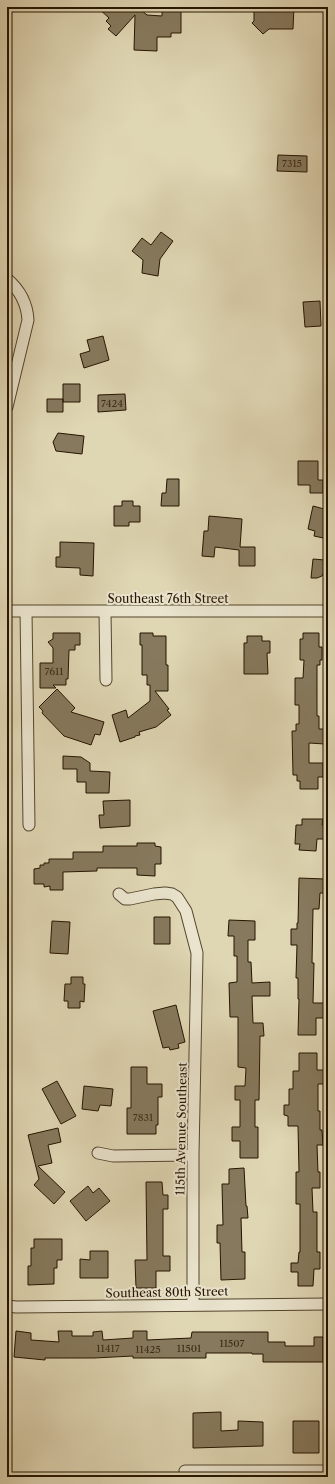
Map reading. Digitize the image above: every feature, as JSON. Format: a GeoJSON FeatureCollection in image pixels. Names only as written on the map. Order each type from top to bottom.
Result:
{"type":"FeatureCollection","features":[{"type":"Feature","properties":{"kind":"street"},"geometry":{"type":"LineString","coordinates":[[7,279],[19,292],[28,311],[28,320],[7,407]]}},
{"type":"Feature","properties":{"kind":"street","name":"Southeast 76th Street"},"geometry":{"type":"LineString","coordinates":[[7,611],[328,611]]}},
{"type":"Feature","properties":{"kind":"street"},"geometry":{"type":"LineString","coordinates":[[26,611],[29,825]]}},
{"type":"Feature","properties":{"kind":"street"},"geometry":{"type":"LineString","coordinates":[[105,611],[106,680]]}},
{"type":"Feature","properties":{"kind":"street","name":"115th Avenue Southeast"},"geometry":{"type":"LineString","coordinates":[[119,894],[126,899],[165,893],[172,894],[177,897],[186,911],[197,953],[193,1155],[193,1305]]}},
{"type":"Feature","properties":{"kind":"street"},"geometry":{"type":"LineString","coordinates":[[98,1153],[113,1156],[193,1155]]}},
{"type":"Feature","properties":{"kind":"street","name":"Southeast 80th Street"},"geometry":{"type":"LineString","coordinates":[[7,1306],[328,1304]]}},
{"type":"Feature","properties":{"kind":"street"},"geometry":{"type":"LineString","coordinates":[[185,1474],[328,1471]]}},
{"type":"Feature","properties":{"kind":"building"},"geometry":{"type":"Polygon","coordinates":[[[97,7],[142,7],[140,9],[147,15],[162,16],[162,7],[181,7],[181,33],[171,33],[171,37],[157,37],[157,51],[134,50],[135,15],[116,36],[108,29],[111,26],[106,21],[109,18],[97,7]]]}},
{"type":"Feature","properties":{"kind":"building"},"geometry":{"type":"Polygon","coordinates":[[[254,7],[294,7],[293,29],[269,29],[263,34],[252,23],[254,21],[254,7]]]}},
{"type":"Feature","properties":{"kind":"building"},"geometry":{"type":"Polygon","coordinates":[[[278,155],[307,156],[307,172],[277,171],[278,155]]]}},
{"type":"Feature","properties":{"kind":"building"},"geometry":{"type":"Polygon","coordinates":[[[161,232],[173,241],[160,259],[158,276],[142,273],[143,260],[132,251],[142,238],[151,245],[161,232]]]}},
{"type":"Feature","properties":{"kind":"building"},"geometry":{"type":"Polygon","coordinates":[[[320,301],[321,326],[305,327],[303,302],[320,301]]]}},
{"type":"Feature","properties":{"kind":"building"},"geometry":{"type":"Polygon","coordinates":[[[103,336],[109,360],[84,368],[80,354],[90,351],[87,340],[103,336]]]}},
{"type":"Feature","properties":{"kind":"building"},"geometry":{"type":"Polygon","coordinates":[[[63,384],[80,384],[80,402],[63,402],[63,384]]]}},
{"type":"Feature","properties":{"kind":"building"},"geometry":{"type":"Polygon","coordinates":[[[125,394],[126,410],[98,412],[98,395],[125,394]]]}},
{"type":"Feature","properties":{"kind":"building"},"geometry":{"type":"Polygon","coordinates":[[[47,399],[63,399],[63,412],[47,412],[47,399]]]}},
{"type":"Feature","properties":{"kind":"building"},"geometry":{"type":"Polygon","coordinates":[[[58,433],[84,436],[82,454],[56,451],[53,442],[58,433]]]}},
{"type":"Feature","properties":{"kind":"building"},"geometry":{"type":"Polygon","coordinates":[[[298,461],[318,461],[318,480],[323,480],[323,493],[310,493],[310,485],[298,485],[298,461]]]}},
{"type":"Feature","properties":{"kind":"building"},"geometry":{"type":"Polygon","coordinates":[[[167,479],[179,479],[179,506],[161,506],[162,493],[166,493],[167,479]]]}},
{"type":"Feature","properties":{"kind":"building"},"geometry":{"type":"Polygon","coordinates":[[[122,501],[133,501],[133,506],[140,506],[140,522],[129,522],[129,526],[114,526],[114,506],[122,506],[122,501]]]}},
{"type":"Feature","properties":{"kind":"building"},"geometry":{"type":"Polygon","coordinates":[[[313,506],[328,510],[328,539],[314,536],[315,531],[308,529],[313,506]]]}},
{"type":"Feature","properties":{"kind":"building"},"geometry":{"type":"Polygon","coordinates":[[[209,516],[242,519],[240,547],[255,547],[255,566],[239,566],[239,550],[215,547],[214,557],[202,556],[204,531],[208,531],[209,516]]]}},
{"type":"Feature","properties":{"kind":"building"},"geometry":{"type":"Polygon","coordinates":[[[60,542],[94,543],[93,576],[80,575],[80,568],[56,567],[56,557],[60,557],[60,542]]]}},
{"type":"Feature","properties":{"kind":"building"},"geometry":{"type":"Polygon","coordinates":[[[313,559],[325,560],[324,572],[322,576],[317,578],[311,578],[313,559]]]}},
{"type":"Feature","properties":{"kind":"building"},"geometry":{"type":"Polygon","coordinates":[[[53,633],[80,633],[80,645],[75,645],[75,650],[69,650],[68,679],[66,679],[66,685],[53,685],[56,688],[40,688],[40,663],[53,663],[53,648],[48,642],[53,639],[53,633]]]}},
{"type":"Feature","properties":{"kind":"building"},"geometry":{"type":"Polygon","coordinates":[[[140,633],[153,633],[153,636],[166,636],[168,691],[155,691],[169,709],[167,710],[171,715],[156,727],[139,732],[140,735],[120,742],[112,715],[126,710],[128,718],[150,701],[150,685],[147,685],[147,675],[142,675],[142,645],[140,645],[140,633]]]}},
{"type":"Feature","properties":{"kind":"building"},"geometry":{"type":"Polygon","coordinates":[[[303,633],[319,633],[319,647],[322,647],[322,660],[320,660],[320,665],[317,665],[317,716],[319,716],[319,729],[325,729],[325,744],[309,743],[309,763],[323,763],[323,777],[318,777],[318,789],[300,789],[300,781],[297,781],[297,775],[293,775],[292,731],[296,731],[296,724],[299,724],[299,705],[295,705],[295,678],[303,678],[304,660],[300,660],[300,639],[303,639],[303,633]]]}},
{"type":"Feature","properties":{"kind":"building"},"geometry":{"type":"Polygon","coordinates":[[[247,636],[262,636],[262,641],[270,641],[270,653],[267,653],[268,674],[244,674],[244,643],[247,643],[247,636]]]}},
{"type":"Feature","properties":{"kind":"building"},"geometry":{"type":"Polygon","coordinates":[[[57,689],[75,708],[71,712],[104,722],[100,735],[95,734],[91,745],[64,736],[42,713],[43,711],[39,707],[57,689]]]}},
{"type":"Feature","properties":{"kind":"building"},"geometry":{"type":"Polygon","coordinates":[[[63,756],[81,757],[90,763],[90,771],[110,772],[109,793],[86,793],[86,782],[77,782],[77,769],[63,769],[63,756]]]}},
{"type":"Feature","properties":{"kind":"building"},"geometry":{"type":"Polygon","coordinates":[[[130,800],[130,826],[100,828],[99,815],[104,815],[103,801],[130,800]]]}},
{"type":"Feature","properties":{"kind":"building"},"geometry":{"type":"Polygon","coordinates":[[[302,819],[323,819],[322,825],[324,826],[324,839],[317,839],[316,851],[299,850],[300,844],[295,844],[296,825],[302,825],[302,819]]]}},
{"type":"Feature","properties":{"kind":"building"},"geometry":{"type":"Polygon","coordinates":[[[137,843],[155,843],[155,846],[161,847],[161,864],[155,864],[155,876],[137,875],[137,868],[97,868],[97,871],[63,872],[63,890],[50,890],[50,886],[44,887],[44,884],[34,884],[34,869],[40,868],[40,865],[44,865],[44,863],[49,863],[49,859],[73,859],[73,852],[103,852],[103,846],[137,846],[137,843]]]}},
{"type":"Feature","properties":{"kind":"building"},"geometry":{"type":"Polygon","coordinates":[[[299,878],[325,879],[325,893],[320,893],[319,909],[313,909],[313,1003],[325,1003],[325,1018],[316,1018],[316,1035],[298,1035],[299,999],[298,978],[296,978],[297,945],[291,945],[291,929],[297,929],[298,923],[299,878]]]}},
{"type":"Feature","properties":{"kind":"building"},"geometry":{"type":"Polygon","coordinates":[[[154,917],[170,917],[170,944],[154,944],[154,917]]]}},
{"type":"Feature","properties":{"kind":"building"},"geometry":{"type":"Polygon","coordinates":[[[229,920],[255,921],[255,940],[248,940],[248,962],[251,962],[252,983],[270,982],[270,996],[252,996],[253,1023],[263,1023],[264,1036],[260,1036],[259,1100],[255,1100],[255,1127],[258,1127],[258,1158],[240,1158],[240,1141],[232,1141],[232,1127],[240,1127],[240,1100],[235,1100],[235,1086],[245,1086],[246,1068],[238,1067],[238,1017],[230,1017],[229,983],[237,982],[237,956],[234,956],[234,936],[228,936],[229,920]]]}},
{"type":"Feature","properties":{"kind":"building"},"geometry":{"type":"Polygon","coordinates":[[[52,921],[70,922],[68,954],[50,953],[52,921]]]}},
{"type":"Feature","properties":{"kind":"building"},"geometry":{"type":"Polygon","coordinates":[[[71,977],[83,977],[83,984],[85,984],[84,1002],[80,1001],[80,1008],[68,1008],[68,1001],[64,1001],[65,984],[71,984],[71,977]]]}},
{"type":"Feature","properties":{"kind":"building"},"geometry":{"type":"Polygon","coordinates":[[[176,1005],[185,1042],[178,1044],[179,1048],[170,1050],[169,1047],[163,1048],[153,1011],[176,1005]]]}},
{"type":"Feature","properties":{"kind":"building"},"geometry":{"type":"Polygon","coordinates":[[[299,1053],[317,1053],[317,1070],[324,1070],[324,1084],[318,1084],[318,1111],[320,1111],[320,1130],[322,1130],[323,1145],[317,1145],[320,1188],[312,1188],[313,1212],[317,1212],[317,1252],[320,1252],[320,1269],[314,1269],[313,1286],[298,1286],[298,1272],[291,1272],[291,1263],[298,1263],[300,1252],[300,1204],[296,1204],[296,1172],[299,1172],[298,1126],[288,1126],[288,1116],[284,1115],[284,1105],[289,1105],[289,1089],[293,1089],[293,1071],[299,1071],[299,1053]]]}},
{"type":"Feature","properties":{"kind":"building"},"geometry":{"type":"Polygon","coordinates":[[[131,1067],[147,1067],[147,1084],[162,1084],[162,1097],[158,1097],[158,1125],[156,1125],[156,1134],[127,1134],[127,1108],[131,1108],[131,1067]]]}},
{"type":"Feature","properties":{"kind":"building"},"geometry":{"type":"Polygon","coordinates":[[[57,1081],[76,1116],[61,1124],[42,1089],[57,1081]]]}},
{"type":"Feature","properties":{"kind":"building"},"geometry":{"type":"Polygon","coordinates":[[[84,1086],[113,1089],[111,1106],[100,1105],[98,1111],[82,1109],[84,1086]]]}},
{"type":"Feature","properties":{"kind":"building"},"geometry":{"type":"Polygon","coordinates":[[[58,1128],[61,1142],[48,1145],[52,1163],[38,1166],[65,1192],[54,1204],[34,1185],[39,1179],[28,1135],[58,1128]]]}},
{"type":"Feature","properties":{"kind":"building"},"geometry":{"type":"Polygon","coordinates":[[[244,1168],[248,1218],[241,1218],[242,1252],[245,1252],[245,1279],[221,1280],[220,1243],[217,1243],[217,1225],[223,1225],[222,1184],[229,1184],[229,1169],[244,1168]]]}},
{"type":"Feature","properties":{"kind":"building"},"geometry":{"type":"Polygon","coordinates":[[[146,1182],[162,1182],[163,1195],[168,1195],[168,1209],[163,1209],[163,1256],[170,1256],[170,1271],[156,1271],[156,1288],[136,1288],[135,1260],[147,1260],[146,1182]]]}},
{"type":"Feature","properties":{"kind":"building"},"geometry":{"type":"Polygon","coordinates":[[[88,1186],[93,1193],[99,1188],[110,1201],[86,1221],[70,1201],[88,1186]]]}},
{"type":"Feature","properties":{"kind":"building"},"geometry":{"type":"Polygon","coordinates":[[[34,1239],[62,1239],[62,1260],[57,1260],[57,1268],[54,1268],[54,1284],[28,1285],[28,1266],[31,1266],[31,1248],[34,1248],[34,1239]]]}},
{"type":"Feature","properties":{"kind":"building"},"geometry":{"type":"Polygon","coordinates":[[[90,1251],[108,1251],[108,1278],[80,1278],[80,1259],[90,1260],[90,1251]]]}},
{"type":"Feature","properties":{"kind":"building"},"geometry":{"type":"Polygon","coordinates":[[[16,1331],[31,1333],[31,1340],[59,1342],[58,1331],[72,1331],[72,1336],[93,1336],[93,1332],[102,1331],[103,1340],[133,1338],[133,1331],[147,1331],[147,1340],[191,1338],[192,1332],[268,1332],[268,1342],[285,1342],[285,1346],[314,1346],[314,1337],[323,1337],[323,1362],[263,1362],[263,1354],[252,1353],[206,1353],[206,1358],[133,1358],[133,1356],[45,1358],[45,1360],[14,1357],[16,1331]]]}},
{"type":"Feature","properties":{"kind":"building"},"geometry":{"type":"Polygon","coordinates":[[[221,1412],[221,1431],[238,1430],[238,1421],[263,1422],[263,1446],[193,1448],[193,1413],[221,1412]]]}},
{"type":"Feature","properties":{"kind":"building"},"geometry":{"type":"Polygon","coordinates":[[[293,1421],[319,1421],[319,1453],[293,1453],[293,1421]]]}}]}
